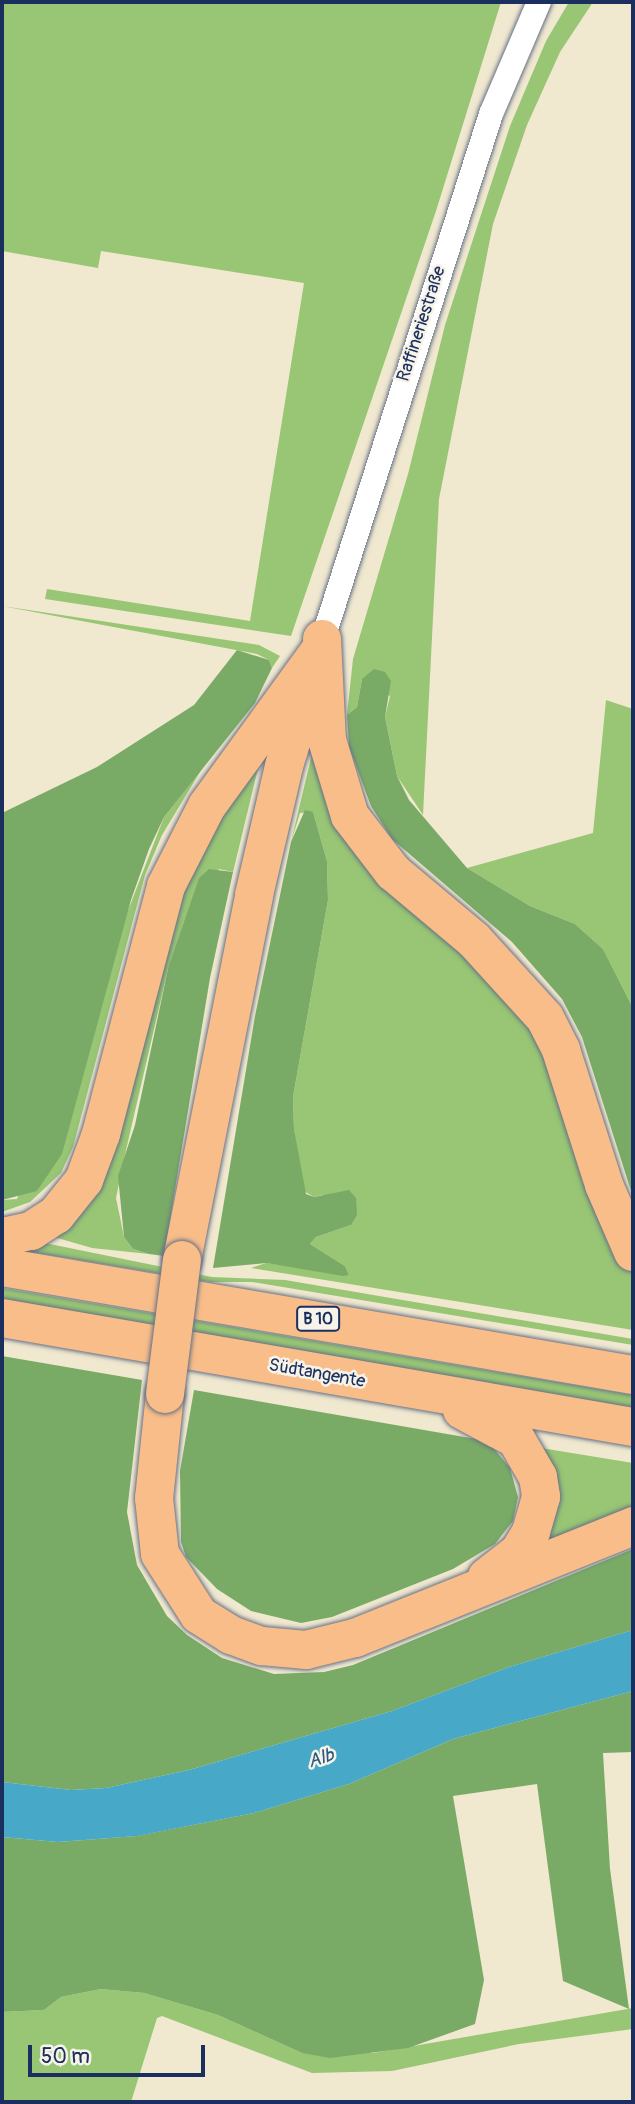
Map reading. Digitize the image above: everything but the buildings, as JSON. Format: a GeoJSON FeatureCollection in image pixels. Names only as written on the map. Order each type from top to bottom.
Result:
{"type":"FeatureCollection","features":[{"type":"Feature","properties":{"kind":"highway"},"geometry":{"type":"LineString","coordinates":[[2,1237],[31,1231],[56,1215],[84,1180],[101,1134],[166,886],[207,806],[320,645]]}},
{"type":"Feature","properties":{"kind":"highway"},"geometry":{"type":"LineString","coordinates":[[320,645],[327,740],[350,816],[393,872],[474,940],[545,1018],[561,1050],[604,1185],[633,1252]]}},
{"type":"Feature","properties":{"kind":"highway"},"geometry":{"type":"LineString","coordinates":[[320,645],[284,766],[254,895],[182,1260],[165,1394],[153,1526],[170,1575],[199,1615],[231,1635],[262,1646],[306,1650],[355,1638],[633,1526]]}},
{"type":"Feature","properties":{"kind":"highway","name":"B 10"},"geometry":{"type":"LineString","coordinates":[[2,1267],[633,1376]]}},
{"type":"Feature","properties":{"kind":"highway","name":"Südtangente"},"geometry":{"type":"LineString","coordinates":[[2,1318],[434,1395],[633,1427]]}},
{"type":"Feature","properties":{"kind":"highway"},"geometry":{"type":"LineString","coordinates":[[434,1395],[516,1439],[531,1460],[541,1497],[531,1532],[519,1552],[487,1578],[436,1605]]}},
{"type":"Feature","properties":{"kind":"street","name":"Raffineriestraße"},"geometry":{"type":"LineString","coordinates":[[320,645],[491,114],[539,2]]}},
{"type":"Feature","properties":{"kind":"green space"},"geometry":{"type":"Polygon","coordinates":[[[2,2],[501,2],[436,211],[291,636],[45,599],[47,589],[250,621],[304,283],[101,251],[98,268],[2,251],[2,2]]]}},
{"type":"Feature","properties":{"kind":"green space"},"geometry":{"type":"Polygon","coordinates":[[[569,2],[593,2],[560,52],[527,125],[493,224],[439,499],[423,815],[397,776],[385,717],[390,696],[362,679],[357,707],[347,715],[353,659],[408,474],[445,325],[510,126],[546,41],[569,2]]]}},
{"type":"Feature","properties":{"kind":"green space"},"geometry":{"type":"Polygon","coordinates":[[[2,606],[259,645],[280,656],[272,668],[269,660],[257,654],[2,606]]]}},
{"type":"Feature","properties":{"kind":"green space"},"geometry":{"type":"Polygon","coordinates":[[[237,650],[269,660],[272,668],[255,703],[164,817],[149,849],[131,900],[62,1154],[37,1191],[2,1200],[2,813],[97,767],[194,705],[237,650]]]}},
{"type":"Feature","properties":{"kind":"green space"},"geometry":{"type":"Polygon","coordinates":[[[374,669],[385,672],[391,681],[385,717],[397,776],[409,800],[467,868],[530,906],[575,924],[603,949],[633,1008],[633,1197],[582,1037],[562,999],[512,942],[392,839],[371,806],[349,747],[347,715],[357,707],[362,679],[374,669]]]}},
{"type":"Feature","properties":{"kind":"green space"},"geometry":{"type":"Polygon","coordinates":[[[606,700],[633,709],[633,1008],[603,949],[575,924],[530,906],[467,868],[593,833],[606,700]]]}},
{"type":"Feature","properties":{"kind":"green space"},"geometry":{"type":"Polygon","coordinates":[[[312,754],[532,1015],[633,1271],[633,1330],[251,1268],[266,1263],[349,1275],[345,1266],[310,1244],[316,1237],[351,1225],[322,1195],[314,1197],[302,1190],[294,1129],[293,1097],[328,900],[327,861],[313,812],[300,813],[291,842],[312,754]]]}},
{"type":"Feature","properties":{"kind":"green space"},"geometry":{"type":"Polygon","coordinates":[[[261,756],[233,872],[219,869],[168,969],[126,1150],[116,1198],[124,1237],[133,1249],[149,1254],[92,1248],[54,1237],[183,873],[261,756]]]}},
{"type":"Feature","properties":{"kind":"green space"},"geometry":{"type":"Polygon","coordinates":[[[203,767],[162,835],[145,875],[73,1147],[61,1173],[30,1202],[2,1212],[2,1200],[17,1199],[164,817],[203,767]]]}},
{"type":"Feature","properties":{"kind":"green space"},"geometry":{"type":"Polygon","coordinates":[[[305,810],[313,812],[327,861],[328,900],[293,1097],[294,1129],[306,1194],[314,1197],[349,1190],[356,1198],[357,1215],[351,1225],[316,1237],[310,1244],[345,1266],[349,1275],[343,1276],[266,1263],[213,1268],[255,1016],[291,842],[305,810]]]}},
{"type":"Feature","properties":{"kind":"green space"},"geometry":{"type":"Polygon","coordinates":[[[209,869],[233,872],[210,978],[164,1256],[149,1254],[133,1249],[124,1237],[118,1176],[135,1125],[168,969],[199,878],[209,869]]]}},
{"type":"Feature","properties":{"kind":"green space"},"geometry":{"type":"Polygon","coordinates":[[[35,1241],[212,1277],[285,1280],[633,1339],[633,1345],[252,1282],[210,1282],[25,1251],[35,1241]]]}},
{"type":"Feature","properties":{"kind":"green space"},"geometry":{"type":"Polygon","coordinates":[[[2,1288],[633,1395],[633,1408],[2,1300],[2,1288]]]}},
{"type":"Feature","properties":{"kind":"green space"},"geometry":{"type":"Polygon","coordinates":[[[2,1356],[142,1380],[127,1512],[137,1565],[167,1616],[187,1635],[222,1658],[274,1674],[324,1672],[353,1665],[633,1549],[633,1630],[509,1667],[392,1711],[189,1770],[106,1788],[71,1790],[2,1782],[2,1356]]]}},
{"type":"Feature","properties":{"kind":"green space"},"geometry":{"type":"Polygon","coordinates":[[[194,1390],[476,1439],[491,1445],[510,1468],[518,1497],[513,1521],[495,1544],[453,1569],[332,1617],[301,1623],[251,1611],[217,1589],[186,1557],[181,1542],[180,1471],[194,1390]]]}},
{"type":"Feature","properties":{"kind":"green space"},"geometry":{"type":"Polygon","coordinates":[[[541,1448],[633,1463],[633,1512],[541,1548],[541,1448]]]}},
{"type":"Feature","properties":{"kind":"green space"},"geometry":{"type":"Polygon","coordinates":[[[633,1691],[633,1752],[603,1753],[610,1869],[629,2009],[563,1981],[537,1784],[453,1796],[484,1980],[475,2024],[408,2048],[330,2058],[302,2053],[218,2015],[144,1993],[101,1989],[61,1997],[44,2010],[2,2012],[2,1837],[58,1842],[136,1836],[254,1813],[349,1784],[453,1739],[633,1691]]]}},
{"type":"Feature","properties":{"kind":"green space"},"geometry":{"type":"Polygon","coordinates":[[[101,1989],[144,1993],[218,2015],[302,2053],[373,2053],[633,2008],[633,2029],[519,2044],[392,2071],[312,2073],[162,2016],[157,2018],[131,2102],[2,2102],[2,2012],[44,2010],[61,1997],[101,1989]]]}},
{"type":"Feature","properties":{"kind":"water","name":"Alb"},"geometry":{"type":"Polygon","coordinates":[[[633,1630],[633,1691],[453,1739],[349,1784],[254,1813],[137,1836],[58,1842],[2,1837],[2,1782],[71,1790],[106,1788],[189,1770],[392,1711],[509,1667],[633,1630]]]}}]}
